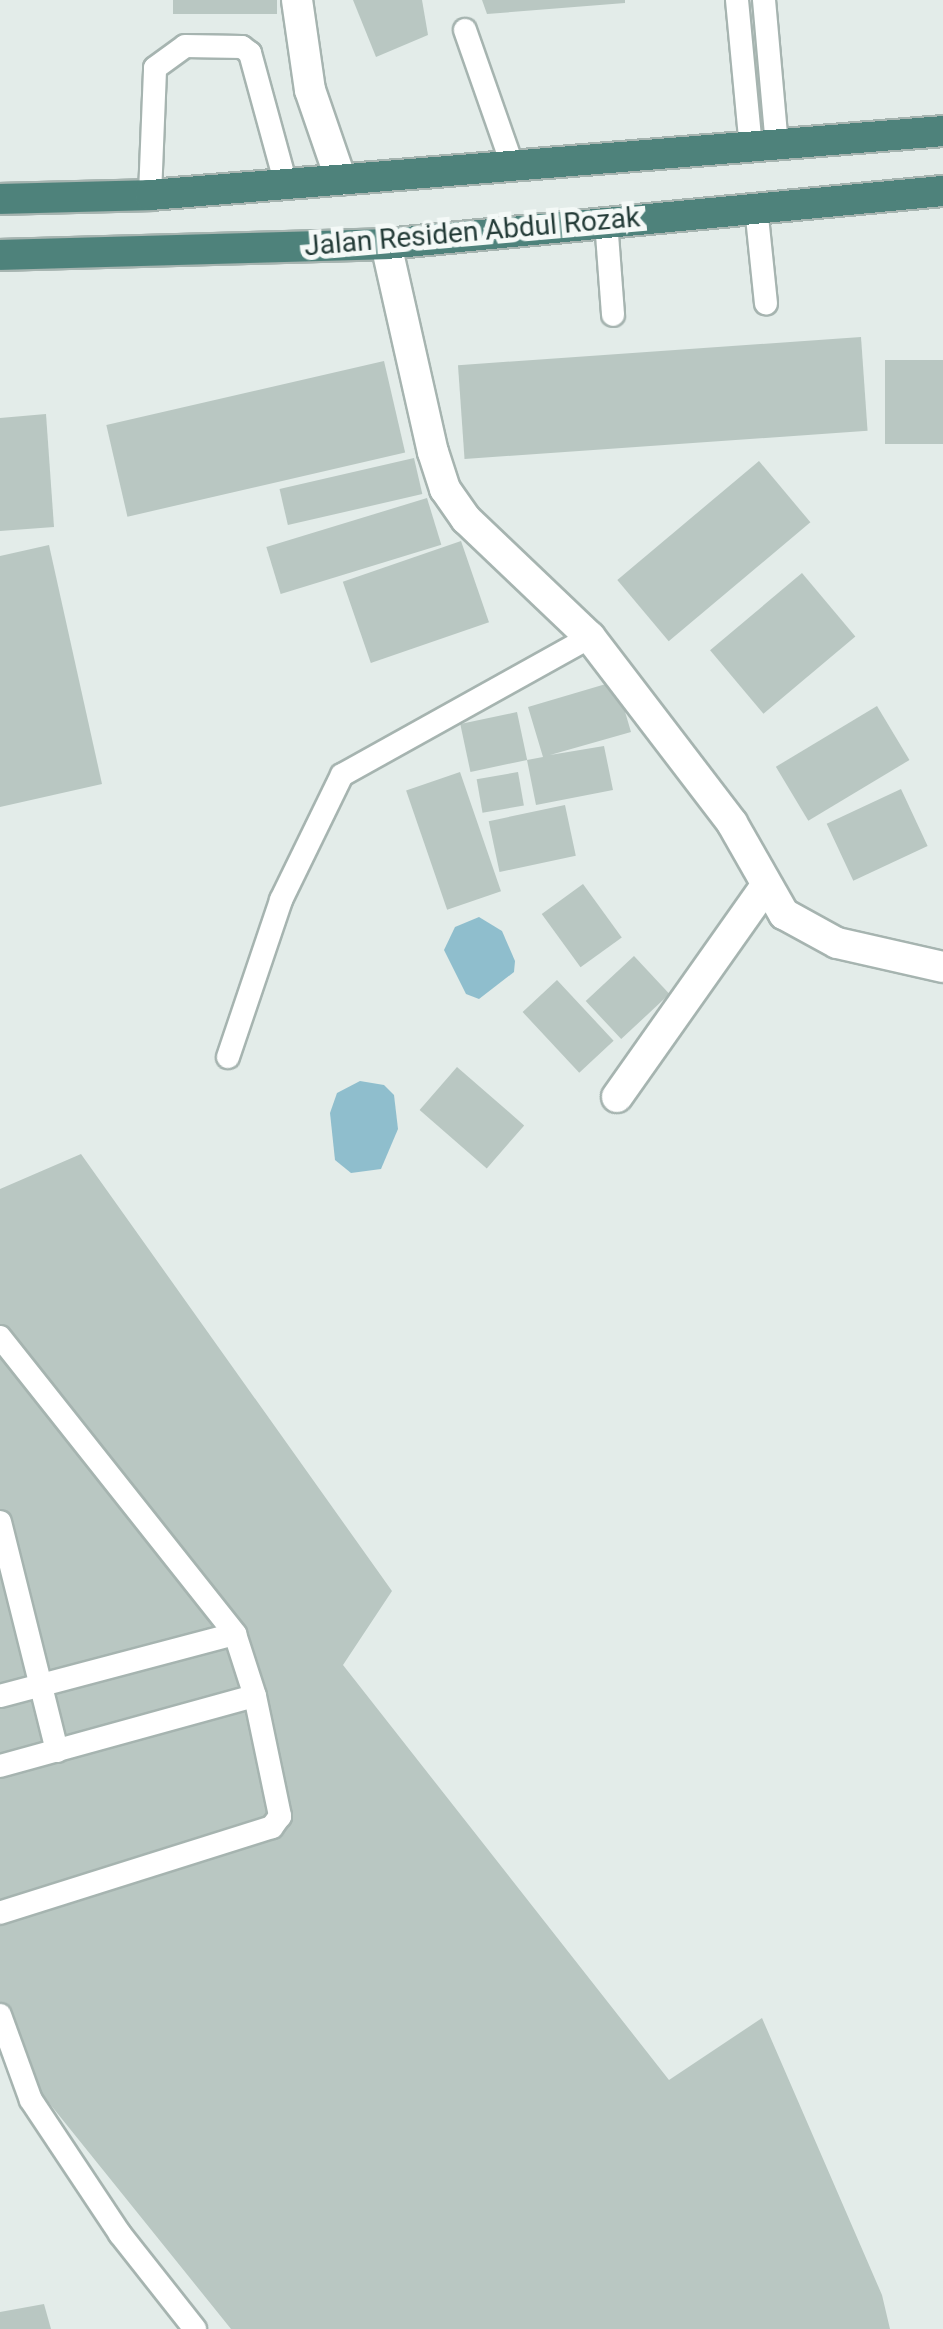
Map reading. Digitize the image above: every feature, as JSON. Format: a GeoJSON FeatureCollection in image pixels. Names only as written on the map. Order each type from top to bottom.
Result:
{"type":"FeatureCollection","features":[{"type":"Feature","properties":{"kind":"highway"},"geometry":{"type":"LineString","coordinates":[[0,199],[150,196],[943,131]]}},
{"type":"Feature","properties":{"kind":"highway","name":"Jalan Residen Abdul Rozak"},"geometry":{"type":"LineString","coordinates":[[0,255],[386,244],[943,191]]}},
{"type":"Feature","properties":{"kind":"street"},"geometry":{"type":"LineString","coordinates":[[297,0],[310,90],[340,180]]}},
{"type":"Feature","properties":{"kind":"street"},"geometry":{"type":"LineString","coordinates":[[386,244],[445,489],[466,519],[590,637],[732,823],[766,887],[802,928],[837,943],[943,967]]}},
{"type":"Feature","properties":{"kind":"street"},"geometry":{"type":"LineString","coordinates":[[618,1096],[766,887]]}},
{"type":"Feature","properties":{"kind":"lane"},"geometry":{"type":"LineString","coordinates":[[737,0],[764,146]]}},
{"type":"Feature","properties":{"kind":"lane"},"geometry":{"type":"LineString","coordinates":[[764,0],[764,146]]}},
{"type":"Feature","properties":{"kind":"lane"},"geometry":{"type":"LineString","coordinates":[[464,30],[513,167]]}},
{"type":"Feature","properties":{"kind":"lane"},"geometry":{"type":"LineString","coordinates":[[150,196],[155,68],[185,46],[242,47],[250,54],[286,185]]}},
{"type":"Feature","properties":{"kind":"lane"},"geometry":{"type":"LineString","coordinates":[[756,208],[766,303]]}},
{"type":"Feature","properties":{"kind":"lane"},"geometry":{"type":"LineString","coordinates":[[606,221],[614,314]]}},
{"type":"Feature","properties":{"kind":"lane"},"geometry":{"type":"LineString","coordinates":[[228,1056],[281,900],[342,775],[590,637]]}},
{"type":"Feature","properties":{"kind":"lane"},"geometry":{"type":"LineString","coordinates":[[0,1336],[235,1634],[255,1696],[277,1824],[0,1913]]}},
{"type":"Feature","properties":{"kind":"lane"},"geometry":{"type":"LineString","coordinates":[[0,1522],[57,1752]]}},
{"type":"Feature","properties":{"kind":"lane"},"geometry":{"type":"LineString","coordinates":[[0,1696],[235,1634]]}},
{"type":"Feature","properties":{"kind":"lane"},"geometry":{"type":"LineString","coordinates":[[0,1766],[255,1696]]}},
{"type":"Feature","properties":{"kind":"lane"},"geometry":{"type":"LineString","coordinates":[[0,2016],[31,2100],[120,2234],[195,2329]]}},
{"type":"Feature","properties":{"kind":"water"},"geometry":{"type":"Polygon","coordinates":[[[479,917],[502,931],[515,961],[514,972],[479,999],[466,994],[444,950],[455,927],[479,917]]]}},
{"type":"Feature","properties":{"kind":"water"},"geometry":{"type":"Polygon","coordinates":[[[360,1081],[384,1085],[394,1095],[398,1129],[381,1169],[351,1173],[335,1160],[330,1113],[337,1093],[360,1081]]]}},
{"type":"Feature","properties":{"kind":"building"},"geometry":{"type":"Polygon","coordinates":[[[173,0],[277,0],[277,14],[173,14],[173,0]]]}},
{"type":"Feature","properties":{"kind":"building"},"geometry":{"type":"Polygon","coordinates":[[[353,0],[422,0],[428,35],[376,57],[353,0]]]}},
{"type":"Feature","properties":{"kind":"building"},"geometry":{"type":"Polygon","coordinates":[[[482,0],[625,0],[625,3],[487,14],[482,0]]]}},
{"type":"Feature","properties":{"kind":"building"},"geometry":{"type":"Polygon","coordinates":[[[861,337],[868,431],[465,459],[458,365],[861,337]]]}},
{"type":"Feature","properties":{"kind":"building"},"geometry":{"type":"Polygon","coordinates":[[[885,360],[943,360],[943,444],[885,444],[885,360]]]}},
{"type":"Feature","properties":{"kind":"building"},"geometry":{"type":"Polygon","coordinates":[[[384,361],[405,453],[127,517],[106,425],[384,361]]]}},
{"type":"Feature","properties":{"kind":"building"},"geometry":{"type":"Polygon","coordinates":[[[46,414],[54,527],[0,531],[0,418],[46,414]]]}},
{"type":"Feature","properties":{"kind":"building"},"geometry":{"type":"Polygon","coordinates":[[[414,458],[422,494],[288,525],[280,489],[414,458]]]}},
{"type":"Feature","properties":{"kind":"building"},"geometry":{"type":"Polygon","coordinates":[[[759,461],[810,522],[669,641],[617,580],[759,461]]]}},
{"type":"Feature","properties":{"kind":"building"},"geometry":{"type":"Polygon","coordinates":[[[427,498],[441,545],[281,594],[266,547],[427,498]]]}},
{"type":"Feature","properties":{"kind":"building"},"geometry":{"type":"Polygon","coordinates":[[[461,541],[489,622],[371,663],[343,582],[461,541]]]}},
{"type":"Feature","properties":{"kind":"building"},"geometry":{"type":"Polygon","coordinates":[[[49,545],[102,784],[0,807],[0,556],[49,545]]]}},
{"type":"Feature","properties":{"kind":"building"},"geometry":{"type":"Polygon","coordinates":[[[802,573],[855,637],[763,714],[710,650],[802,573]]]}},
{"type":"Feature","properties":{"kind":"building"},"geometry":{"type":"Polygon","coordinates":[[[616,681],[631,732],[550,755],[604,746],[613,790],[536,805],[527,760],[543,757],[528,707],[616,681]]]}},
{"type":"Feature","properties":{"kind":"building"},"geometry":{"type":"Polygon","coordinates":[[[877,706],[909,760],[808,821],[776,767],[877,706]]]}},
{"type":"Feature","properties":{"kind":"building"},"geometry":{"type":"Polygon","coordinates":[[[517,712],[527,760],[470,772],[460,724],[517,712]]]}},
{"type":"Feature","properties":{"kind":"building"},"geometry":{"type":"Polygon","coordinates":[[[460,772],[501,891],[447,910],[406,791],[460,772]]]}},
{"type":"Feature","properties":{"kind":"building"},"geometry":{"type":"Polygon","coordinates":[[[518,772],[524,805],[483,813],[477,779],[518,772]]]}},
{"type":"Feature","properties":{"kind":"building"},"geometry":{"type":"Polygon","coordinates":[[[901,789],[928,846],[853,881],[827,824],[901,789]]]}},
{"type":"Feature","properties":{"kind":"building"},"geometry":{"type":"Polygon","coordinates":[[[565,805],[576,856],[500,872],[489,821],[565,805]]]}},
{"type":"Feature","properties":{"kind":"building"},"geometry":{"type":"Polygon","coordinates":[[[583,884],[622,937],[581,967],[542,914],[583,884]]]}},
{"type":"Feature","properties":{"kind":"building"},"geometry":{"type":"Polygon","coordinates":[[[634,956],[669,994],[621,1039],[586,1001],[634,956]]]}},
{"type":"Feature","properties":{"kind":"building"},"geometry":{"type":"Polygon","coordinates":[[[557,980],[614,1041],[579,1073],[523,1012],[557,980]]]}},
{"type":"Feature","properties":{"kind":"building"},"geometry":{"type":"Polygon","coordinates":[[[457,1067],[524,1125],[487,1168],[420,1110],[457,1067]]]}},
{"type":"Feature","properties":{"kind":"building"},"geometry":{"type":"Polygon","coordinates":[[[81,1154],[392,1591],[343,1665],[669,2080],[762,2018],[882,2295],[890,2329],[231,2329],[0,2042],[0,1189],[81,1154]]]}},
{"type":"Feature","properties":{"kind":"building"},"geometry":{"type":"Polygon","coordinates":[[[44,2304],[51,2329],[0,2329],[0,2312],[44,2304]]]}}]}
